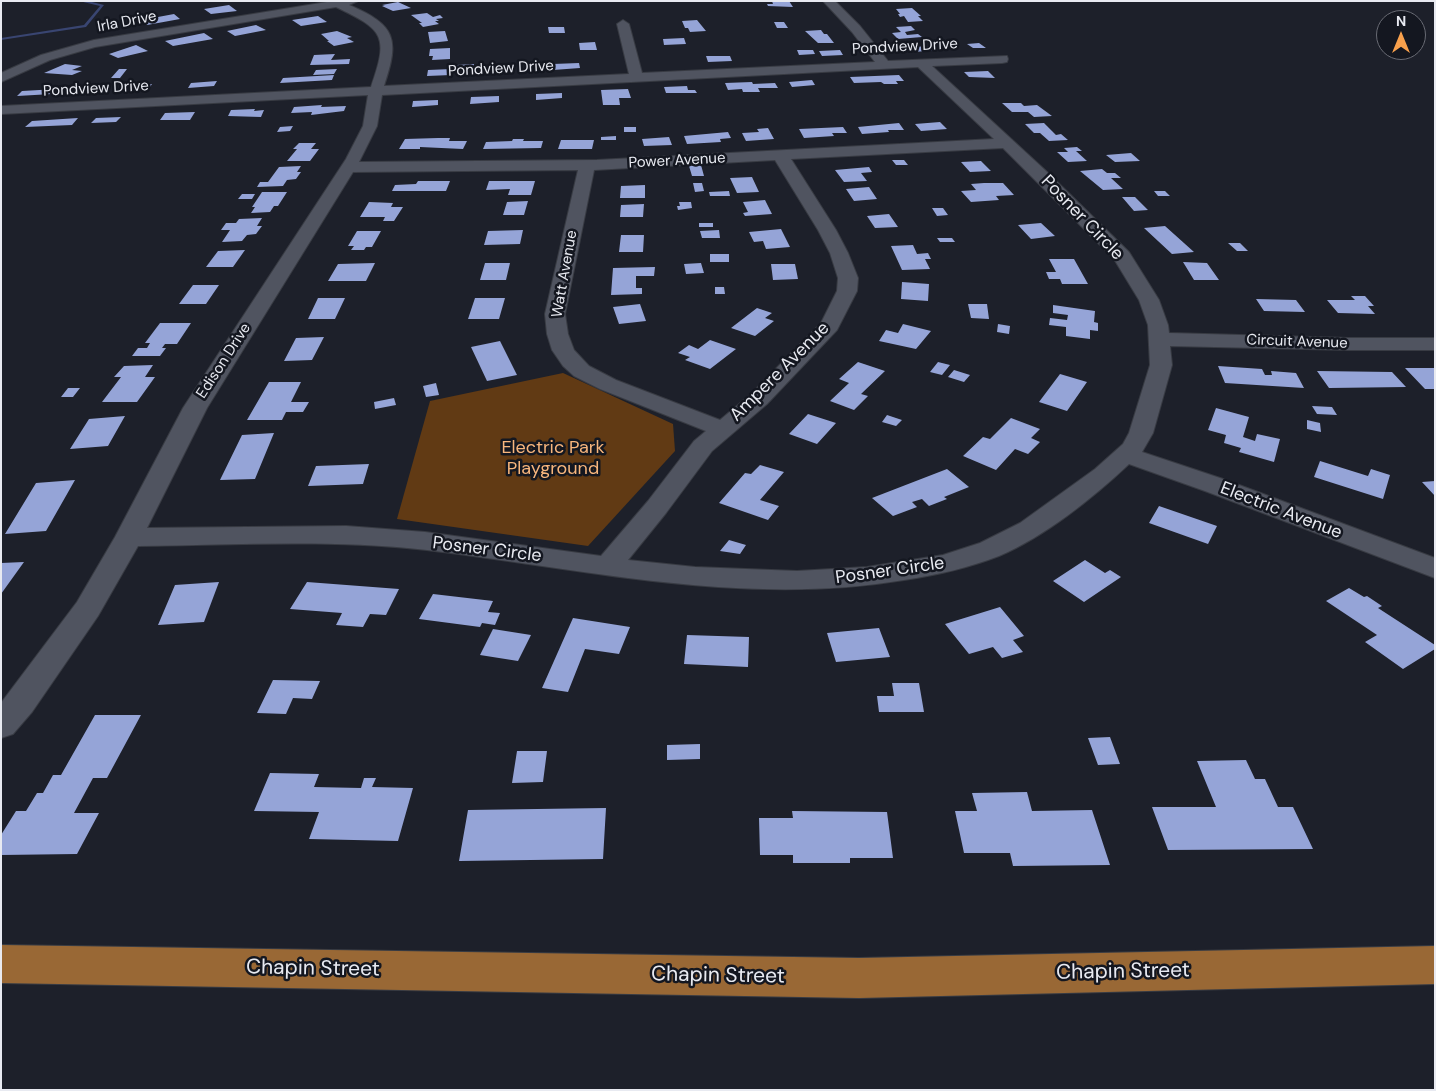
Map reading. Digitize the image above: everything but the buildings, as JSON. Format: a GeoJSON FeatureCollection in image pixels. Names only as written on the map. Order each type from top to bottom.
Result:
{"type":"FeatureCollection","features":[{"type":"Feature","properties":{"kind":"main road","name":"Chapin Street"},"geometry":{"type":"LineString","coordinates":[[1,964],[859,978],[1435,965]]}},
{"type":"Feature","properties":{"kind":"street","name":"Irla Drive"},"geometry":{"type":"LineString","coordinates":[[1,78],[26,65],[50,56],[123,38],[353,1]]}},
{"type":"Feature","properties":{"kind":"street"},"geometry":{"type":"LineString","coordinates":[[828,1],[856,29],[885,65]]}},
{"type":"Feature","properties":{"kind":"street","name":"Edison Drive"},"geometry":{"type":"LineString","coordinates":[[1,725],[21,703],[88,609],[129,537],[195,408],[348,167],[370,125],[375,108],[376,92],[388,54],[384,33],[368,20],[338,4]]}},
{"type":"Feature","properties":{"kind":"street"},"geometry":{"type":"LineString","coordinates":[[623,24],[637,78]]}},
{"type":"Feature","properties":{"kind":"street","name":"Pondview Drive"},"geometry":{"type":"LineString","coordinates":[[1,110],[1002,59]]}},
{"type":"Feature","properties":{"kind":"street","name":"Posner Circle"},"geometry":{"type":"LineString","coordinates":[[129,537],[346,535],[425,542],[695,577],[797,581],[867,577],[939,566],[990,549],[1030,529],[1069,501],[1133,448],[1141,433],[1161,365],[1160,339],[1156,318],[1122,256],[1040,174],[921,63]]}},
{"type":"Feature","properties":{"kind":"street","name":"Power Avenue"},"geometry":{"type":"LineString","coordinates":[[348,167],[587,166],[1005,143]]}},
{"type":"Feature","properties":{"kind":"street","name":"Ampere Avenue"},"geometry":{"type":"LineString","coordinates":[[608,566],[646,522],[703,446],[765,393],[830,326],[847,291],[848,278],[839,253],[827,230],[780,155]]}},
{"type":"Feature","properties":{"kind":"street","name":"Watt Avenue"},"geometry":{"type":"LineString","coordinates":[[587,166],[555,314],[556,333],[564,353],[581,371],[602,383],[723,429]]}},
{"type":"Feature","properties":{"kind":"street","name":"Circuit Avenue"},"geometry":{"type":"LineString","coordinates":[[1160,339],[1349,344],[1435,344]]}},
{"type":"Feature","properties":{"kind":"street","name":"Electric Avenue"},"geometry":{"type":"LineString","coordinates":[[1126,455],[1214,485],[1435,569]]}},
{"type":"Feature","properties":{"kind":"green space","name":"Electric Park Playground"},"geometry":{"type":"Polygon","coordinates":[[[563,373],[673,424],[675,451],[588,546],[397,519],[430,401],[563,373]]]}},
{"type":"Feature","properties":{"kind":"waterway"},"geometry":{"type":"LineString","coordinates":[[1,39],[85,26],[102,5],[81,1]]}}]}
